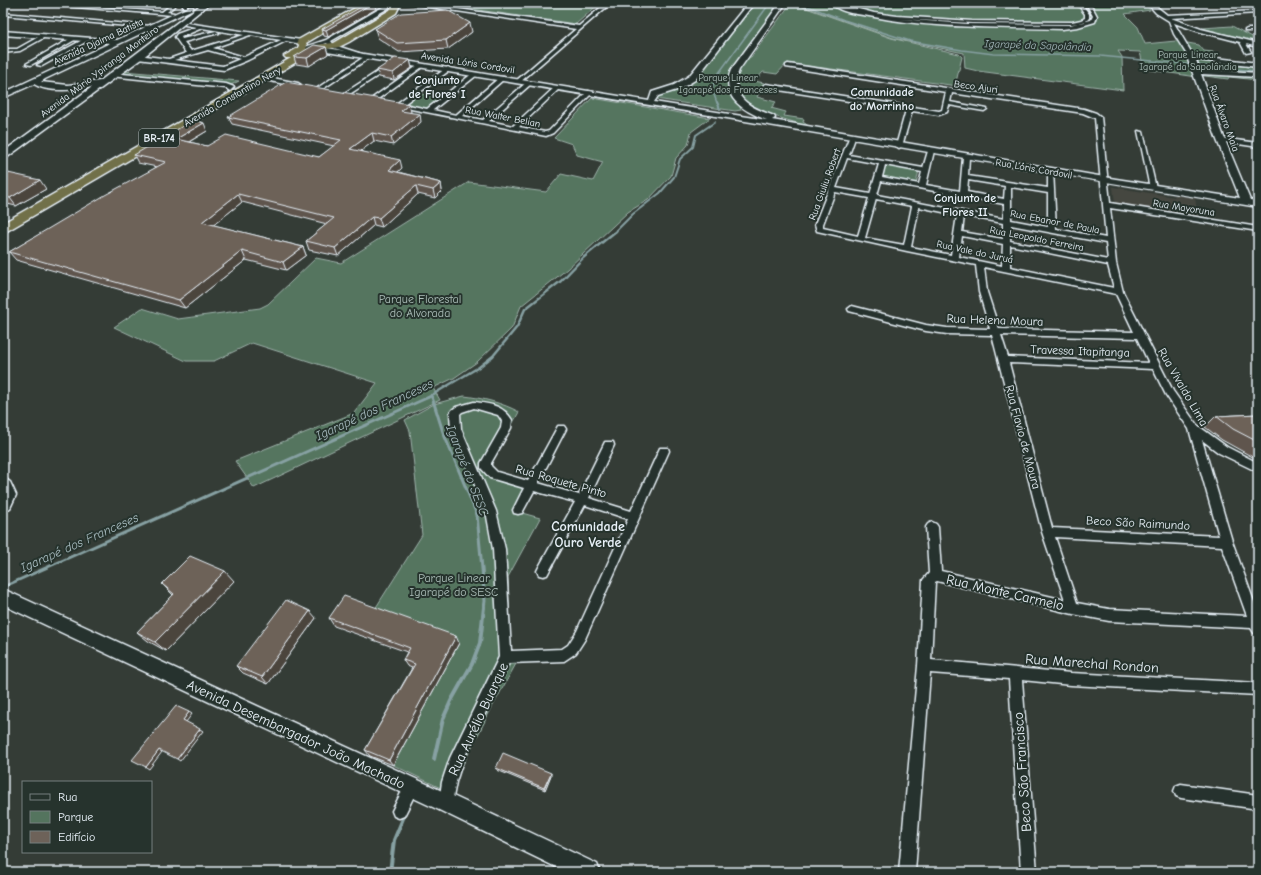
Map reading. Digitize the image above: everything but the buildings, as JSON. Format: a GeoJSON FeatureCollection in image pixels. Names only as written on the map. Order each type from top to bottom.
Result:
{"type":"FeatureCollection","features":[{"type":"Feature","properties":{"kind":"highway","name":"Avenida Constantino Nery"},"geometry":{"type":"LineString","coordinates":[[3,228],[263,78],[370,3]]}},
{"type":"Feature","properties":{"kind":"highway","name":"BR-174"},"geometry":{"type":"LineString","coordinates":[[307,46],[308,43],[379,3]]}},
{"type":"Feature","properties":{"kind":"highway","name":"Avenida Constantino Nery"},"geometry":{"type":"LineString","coordinates":[[3,218],[307,46],[346,40],[393,11],[397,3]]}},
{"type":"Feature","properties":{"kind":"street"},"geometry":{"type":"LineString","coordinates":[[30,3],[167,16],[178,21],[139,50],[138,57]]}},
{"type":"Feature","properties":{"kind":"street"},"geometry":{"type":"LineString","coordinates":[[68,6],[74,3]]}},
{"type":"Feature","properties":{"kind":"street"},"geometry":{"type":"LineString","coordinates":[[114,10],[126,3]]}},
{"type":"Feature","properties":{"kind":"street"},"geometry":{"type":"LineString","coordinates":[[167,16],[176,3]]}},
{"type":"Feature","properties":{"kind":"street","name":"Avenida Djalma Batista"},"geometry":{"type":"LineString","coordinates":[[3,96],[119,42],[167,16],[201,3]]}},
{"type":"Feature","properties":{"kind":"street","name":"Avenida Mário Ypiranga Monteiro"},"geometry":{"type":"LineString","coordinates":[[3,156],[138,57],[207,3]]}},
{"type":"Feature","properties":{"kind":"street"},"geometry":{"type":"LineString","coordinates":[[138,57],[153,49],[185,26],[213,3]]}},
{"type":"Feature","properties":{"kind":"street"},"geometry":{"type":"LineString","coordinates":[[330,43],[388,6],[389,3]]}},
{"type":"Feature","properties":{"kind":"street"},"geometry":{"type":"LineString","coordinates":[[405,3],[581,28]]}},
{"type":"Feature","properties":{"kind":"street"},"geometry":{"type":"LineString","coordinates":[[519,81],[609,3]]}},
{"type":"Feature","properties":{"kind":"street"},"geometry":{"type":"LineString","coordinates":[[654,103],[655,94],[677,87],[692,78],[751,3]]}},
{"type":"Feature","properties":{"kind":"street"},"geometry":{"type":"LineString","coordinates":[[783,3],[731,75],[730,84],[732,92],[740,102],[745,105],[767,116],[811,130]]}},
{"type":"Feature","properties":{"kind":"street"},"geometry":{"type":"LineString","coordinates":[[1047,25],[1083,21],[1087,16],[1079,3]]}},
{"type":"Feature","properties":{"kind":"street"},"geometry":{"type":"LineString","coordinates":[[908,20],[874,14],[840,5],[836,6],[871,16],[908,20],[1076,26],[1093,21],[1095,16],[1088,3]]}},
{"type":"Feature","properties":{"kind":"street"},"geometry":{"type":"LineString","coordinates":[[1149,3],[1171,21],[1258,45]]}},
{"type":"Feature","properties":{"kind":"street"},"geometry":{"type":"LineString","coordinates":[[167,16],[187,4]]}},
{"type":"Feature","properties":{"kind":"street"},"geometry":{"type":"LineString","coordinates":[[1165,17],[1258,12]]}},
{"type":"Feature","properties":{"kind":"street"},"geometry":{"type":"LineString","coordinates":[[3,16],[143,28]]}},
{"type":"Feature","properties":{"kind":"street","name":"Rua Álvaro Maia"},"geometry":{"type":"LineString","coordinates":[[1171,21],[1194,64],[1221,140],[1246,202]]}},
{"type":"Feature","properties":{"kind":"street"},"geometry":{"type":"LineString","coordinates":[[185,26],[248,34],[282,42]]}},
{"type":"Feature","properties":{"kind":"street"},"geometry":{"type":"LineString","coordinates":[[190,54],[178,37],[179,35],[198,28],[216,33]]}},
{"type":"Feature","properties":{"kind":"street"},"geometry":{"type":"LineString","coordinates":[[1246,30],[1258,30]]}},
{"type":"Feature","properties":{"kind":"street"},"geometry":{"type":"LineString","coordinates":[[181,41],[223,32],[242,37],[307,46]]}},
{"type":"Feature","properties":{"kind":"street"},"geometry":{"type":"LineString","coordinates":[[3,33],[119,42]]}},
{"type":"Feature","properties":{"kind":"street"},"geometry":{"type":"LineString","coordinates":[[168,60],[248,34]]}},
{"type":"Feature","properties":{"kind":"street"},"geometry":{"type":"LineString","coordinates":[[3,51],[18,50],[44,36]]}},
{"type":"Feature","properties":{"kind":"street"},"geometry":{"type":"LineString","coordinates":[[29,64],[75,38]]}},
{"type":"Feature","properties":{"kind":"street"},"geometry":{"type":"LineString","coordinates":[[40,65],[88,39]]}},
{"type":"Feature","properties":{"kind":"street"},"geometry":{"type":"LineString","coordinates":[[1242,41],[1248,52]]}},
{"type":"Feature","properties":{"kind":"street"},"geometry":{"type":"LineString","coordinates":[[138,57],[220,68],[228,67],[282,42]]}},
{"type":"Feature","properties":{"kind":"street","name":"Avenida Lóris Cordovil"},"geometry":{"type":"LineString","coordinates":[[330,43],[360,55]]}},
{"type":"Feature","properties":{"kind":"street","name":"Avenida Lóris Cordovil"},"geometry":{"type":"LineString","coordinates":[[307,46],[589,93],[654,103],[738,113]]}},
{"type":"Feature","properties":{"kind":"street"},"geometry":{"type":"LineString","coordinates":[[208,48],[246,59]]}},
{"type":"Feature","properties":{"kind":"street"},"geometry":{"type":"LineString","coordinates":[[318,89],[370,56]]}},
{"type":"Feature","properties":{"kind":"street"},"geometry":{"type":"LineString","coordinates":[[339,93],[350,95],[397,61]]}},
{"type":"Feature","properties":{"kind":"street"},"geometry":{"type":"LineString","coordinates":[[1194,64],[1258,65]]}},
{"type":"Feature","properties":{"kind":"street"},"geometry":{"type":"LineString","coordinates":[[1194,64],[1258,75]]}},
{"type":"Feature","properties":{"kind":"street"},"geometry":{"type":"LineString","coordinates":[[380,101],[370,99],[422,65]]}},
{"type":"Feature","properties":{"kind":"street","name":"Beco Ajuri"},"geometry":{"type":"LineString","coordinates":[[788,66],[925,86],[948,92],[1084,111],[1096,115],[1100,121],[1104,180]]}},
{"type":"Feature","properties":{"kind":"street"},"geometry":{"type":"LineString","coordinates":[[400,105],[448,69]]}},
{"type":"Feature","properties":{"kind":"street"},"geometry":{"type":"LineString","coordinates":[[428,111],[475,74]]}},
{"type":"Feature","properties":{"kind":"street"},"geometry":{"type":"LineString","coordinates":[[112,75],[219,85],[231,87],[230,89]]}},
{"type":"Feature","properties":{"kind":"street"},"geometry":{"type":"LineString","coordinates":[[42,78],[38,82],[42,85],[84,87],[105,80]]}},
{"type":"Feature","properties":{"kind":"street"},"geometry":{"type":"LineString","coordinates":[[263,78],[304,86]]}},
{"type":"Feature","properties":{"kind":"street"},"geometry":{"type":"LineString","coordinates":[[457,117],[502,78]]}},
{"type":"Feature","properties":{"kind":"street"},"geometry":{"type":"LineString","coordinates":[[484,122],[529,83]]}},
{"type":"Feature","properties":{"kind":"street"},"geometry":{"type":"LineString","coordinates":[[766,86],[943,113],[947,103],[948,92]]}},
{"type":"Feature","properties":{"kind":"street"},"geometry":{"type":"LineString","coordinates":[[20,88],[83,90],[89,92]]}},
{"type":"Feature","properties":{"kind":"street"},"geometry":{"type":"LineString","coordinates":[[311,88],[326,90]]}},
{"type":"Feature","properties":{"kind":"street"},"geometry":{"type":"LineString","coordinates":[[514,128],[557,88]]}},
{"type":"Feature","properties":{"kind":"street","name":"Rua Walter Belian"},"geometry":{"type":"LineString","coordinates":[[394,104],[543,134],[551,132],[589,93]]}},
{"type":"Feature","properties":{"kind":"street"},"geometry":{"type":"LineString","coordinates":[[947,103],[984,109]]}},
{"type":"Feature","properties":{"kind":"street"},"geometry":{"type":"LineString","coordinates":[[726,115],[738,113],[745,109],[745,105]]}},
{"type":"Feature","properties":{"kind":"street"},"geometry":{"type":"LineString","coordinates":[[899,146],[909,109]]}},
{"type":"Feature","properties":{"kind":"street","name":"Avenida Lóris Cordovil"},"geometry":{"type":"LineString","coordinates":[[707,110],[726,115],[811,130]]}},
{"type":"Feature","properties":{"kind":"street","name":"Rua Lóris Cordovil"},"geometry":{"type":"LineString","coordinates":[[811,130],[1104,180],[1258,204]]}},
{"type":"Feature","properties":{"kind":"street"},"geometry":{"type":"LineString","coordinates":[[1140,132],[1153,188]]}},
{"type":"Feature","properties":{"kind":"street","name":"Rua Giuliu Robert"},"geometry":{"type":"LineString","coordinates":[[827,232],[820,230],[819,224],[852,138]]}},
{"type":"Feature","properties":{"kind":"street"},"geometry":{"type":"LineString","coordinates":[[1221,140],[1258,145]]}},
{"type":"Feature","properties":{"kind":"street"},"geometry":{"type":"LineString","coordinates":[[922,186],[931,151]]}},
{"type":"Feature","properties":{"kind":"street"},"geometry":{"type":"LineString","coordinates":[[845,156],[926,170]]}},
{"type":"Feature","properties":{"kind":"street"},"geometry":{"type":"LineString","coordinates":[[963,193],[966,157]]}},
{"type":"Feature","properties":{"kind":"street"},"geometry":{"type":"LineString","coordinates":[[861,239],[883,162]]}},
{"type":"Feature","properties":{"kind":"street"},"geometry":{"type":"LineString","coordinates":[[1051,171],[1052,230]]}},
{"type":"Feature","properties":{"kind":"street"},"geometry":{"type":"LineString","coordinates":[[964,176],[1051,191]]}},
{"type":"Feature","properties":{"kind":"street"},"geometry":{"type":"LineString","coordinates":[[878,178],[1007,202]]}},
{"type":"Feature","properties":{"kind":"street","name":"Rua Vivaldo Lima"},"geometry":{"type":"LineString","coordinates":[[1104,180],[1112,263],[1119,292],[1169,393],[1194,428],[1226,541],[1256,625]]}},
{"type":"Feature","properties":{"kind":"street"},"geometry":{"type":"LineString","coordinates":[[1006,268],[1008,184]]}},
{"type":"Feature","properties":{"kind":"street","name":"Rua Ebanor de Paula"},"geometry":{"type":"LineString","coordinates":[[832,189],[1110,241]]}},
{"type":"Feature","properties":{"kind":"street"},"geometry":{"type":"LineString","coordinates":[[907,248],[916,205]]}},
{"type":"Feature","properties":{"kind":"street","name":"Rua Mayoruna"},"geometry":{"type":"LineString","coordinates":[[1107,205],[1258,229]]}},
{"type":"Feature","properties":{"kind":"street"},"geometry":{"type":"LineString","coordinates":[[955,258],[961,213]]}},
{"type":"Feature","properties":{"kind":"street","name":"Rua Vale do Juruá"},"geometry":{"type":"LineString","coordinates":[[827,232],[1119,292]]}},
{"type":"Feature","properties":{"kind":"street","name":"Rua Leopoldo Ferreira"},"geometry":{"type":"LineString","coordinates":[[958,233],[1112,263]]}},
{"type":"Feature","properties":{"kind":"street","name":"Rua Flavio de Moura"},"geometry":{"type":"LineString","coordinates":[[980,263],[983,292],[1004,360],[1048,532],[1073,608]]}},
{"type":"Feature","properties":{"kind":"street","name":"Rua Helena Moura"},"geometry":{"type":"LineString","coordinates":[[852,309],[936,330],[995,333],[1140,335]]}},
{"type":"Feature","properties":{"kind":"street","name":"Travessa Itapitanga"},"geometry":{"type":"LineString","coordinates":[[1004,360],[1155,366]]}},
{"type":"Feature","properties":{"kind":"street"},"geometry":{"type":"LineString","coordinates":[[480,484],[494,475],[486,468],[486,463],[506,428],[507,420],[501,412],[487,407],[474,405],[458,409],[455,414],[456,429],[491,511],[499,549],[505,657]]}},
{"type":"Feature","properties":{"kind":"street"},"geometry":{"type":"LineString","coordinates":[[1194,428],[1223,450],[1258,468]]}},
{"type":"Feature","properties":{"kind":"street"},"geometry":{"type":"LineString","coordinates":[[518,510],[561,429]]}},
{"type":"Feature","properties":{"kind":"street"},"geometry":{"type":"LineString","coordinates":[[543,571],[582,500],[609,445]]}},
{"type":"Feature","properties":{"kind":"street","name":"Rua Aurélio Buarque"},"geometry":{"type":"LineString","coordinates":[[446,804],[449,782],[457,758],[505,657],[534,655],[556,656],[564,655],[572,649],[581,635],[664,451]]}},
{"type":"Feature","properties":{"kind":"street","name":"Rua Roquete Pinto"},"geometry":{"type":"LineString","coordinates":[[494,475],[635,517]]}},
{"type":"Feature","properties":{"kind":"street"},"geometry":{"type":"LineString","coordinates":[[3,481],[10,489],[12,496],[3,508]]}},
{"type":"Feature","properties":{"kind":"street"},"geometry":{"type":"LineString","coordinates":[[932,526],[935,575]]}},
{"type":"Feature","properties":{"kind":"street","name":"Beco São Raimundo"},"geometry":{"type":"LineString","coordinates":[[1048,532],[1226,541]]}},
{"type":"Feature","properties":{"kind":"street","name":"Rua Monte Carmelo"},"geometry":{"type":"LineString","coordinates":[[907,872],[924,666],[929,580],[935,575],[1073,608],[1109,615],[1256,625]]}},
{"type":"Feature","properties":{"kind":"street","name":"Avenida Desembargador João Machado"},"geometry":{"type":"LineString","coordinates":[[3,597],[589,872]]}},
{"type":"Feature","properties":{"kind":"street","name":"Rua Marechal Rondon"},"geometry":{"type":"LineString","coordinates":[[924,666],[1072,679],[1258,689]]}},
{"type":"Feature","properties":{"kind":"street","name":"Beco São Francisco"},"geometry":{"type":"LineString","coordinates":[[1015,673],[1029,872]]}},
{"type":"Feature","properties":{"kind":"street"},"geometry":{"type":"LineString","coordinates":[[399,811],[411,788]]}},
{"type":"Feature","properties":{"kind":"street"},"geometry":{"type":"LineString","coordinates":[[1181,791],[1258,802]]}},
{"type":"Feature","properties":{"kind":"shaded area"},"geometry":{"type":"Polygon","coordinates":[[[1113,187],[1174,197],[1175,195],[1195,198],[1198,217],[1115,204],[1113,187]]]}},
{"type":"Feature","properties":{"kind":"green space"},"geometry":{"type":"Polygon","coordinates":[[[429,3],[600,3],[576,24],[429,3]]]}},
{"type":"Feature","properties":{"kind":"green space","name":"Parque Linear Igarapé dos Franceses"},"geometry":{"type":"Polygon","coordinates":[[[756,3],[779,3],[740,56],[751,57],[792,3],[891,38],[959,54],[962,57],[956,82],[966,84],[965,87],[787,63],[777,74],[763,72],[755,81],[764,83],[757,97],[776,102],[771,108],[786,112],[784,116],[804,119],[803,122],[810,127],[774,116],[746,102],[740,107],[741,110],[735,111],[656,99],[659,95],[690,86],[756,3]]]}},
{"type":"Feature","properties":{"kind":"green space","name":"Parque Linear Igarapé da Sapolândia"},"geometry":{"type":"Polygon","coordinates":[[[794,3],[1146,3],[1150,10],[1125,14],[1138,27],[1145,44],[1176,41],[1199,45],[1204,51],[1213,52],[1222,64],[1258,68],[1258,80],[1229,77],[1228,79],[1197,75],[1197,77],[1144,69],[1140,52],[1118,51],[1122,57],[1123,90],[978,71],[965,68],[964,53],[893,38],[794,3]]]}},
{"type":"Feature","properties":{"kind":"green space"},"geometry":{"type":"Polygon","coordinates":[[[1232,26],[1258,40],[1258,43],[1202,28],[1232,26]]]}},
{"type":"Feature","properties":{"kind":"green space"},"geometry":{"type":"Polygon","coordinates":[[[123,71],[239,81],[231,85],[120,76],[123,71]]]}},
{"type":"Feature","properties":{"kind":"green space"},"geometry":{"type":"Polygon","coordinates":[[[417,93],[444,98],[428,112],[400,107],[417,93]]]}},
{"type":"Feature","properties":{"kind":"green space","name":"Parque Florestal do Alvorada"},"geometry":{"type":"Polygon","coordinates":[[[592,98],[710,118],[691,132],[688,145],[676,158],[671,176],[648,200],[628,212],[567,269],[521,306],[512,328],[477,362],[454,378],[433,388],[440,400],[254,488],[235,461],[354,413],[377,383],[252,343],[214,361],[186,361],[114,327],[142,308],[178,319],[260,308],[268,304],[316,258],[341,263],[469,182],[546,192],[561,174],[593,181],[603,162],[577,155],[572,144],[554,138],[592,98]]]}},
{"type":"Feature","properties":{"kind":"green space"},"geometry":{"type":"Polygon","coordinates":[[[886,164],[919,170],[916,184],[882,178],[886,164]]]}},
{"type":"Feature","properties":{"kind":"green space","name":"Parque Linear Igarapé do SESC"},"geometry":{"type":"Polygon","coordinates":[[[464,396],[492,401],[519,412],[490,464],[489,471],[532,489],[522,513],[540,518],[508,577],[511,647],[517,662],[491,709],[449,792],[393,765],[459,643],[373,612],[422,535],[410,431],[405,420],[434,404],[464,396]]]}},
{"type":"Feature","properties":{"kind":"waterway","name":"Igarapé dos Franceses"},"geometry":{"type":"LineString","coordinates":[[717,103],[712,89],[716,77],[770,3]]}},
{"type":"Feature","properties":{"kind":"waterway","name":"Igarapé da Sapolândia"},"geometry":{"type":"LineString","coordinates":[[800,3],[844,20],[910,41],[962,50],[994,54],[1100,56],[1258,71]]}},
{"type":"Feature","properties":{"kind":"waterway","name":"Igarapé dos Franceses"},"geometry":{"type":"LineString","coordinates":[[717,102],[720,109]]}},
{"type":"Feature","properties":{"kind":"waterway","name":"Igarapé dos Franceses"},"geometry":{"type":"LineString","coordinates":[[616,231],[633,214],[660,193],[674,177],[680,159],[693,147],[696,135],[715,122]]}},
{"type":"Feature","properties":{"kind":"waterway","name":"Igarapé dos Franceses"},"geometry":{"type":"LineString","coordinates":[[431,396],[479,367],[493,356],[517,327],[525,309],[561,281],[583,258],[616,231]]}},
{"type":"Feature","properties":{"kind":"waterway","name":"Igarapé dos Franceses"},"geometry":{"type":"LineString","coordinates":[[428,398],[431,396]]}},
{"type":"Feature","properties":{"kind":"waterway","name":"Igarapé do SESC"},"geometry":{"type":"LineString","coordinates":[[432,397],[443,432],[477,515],[485,601],[484,608]]}},
{"type":"Feature","properties":{"kind":"waterway","name":"Igarapé dos Franceses"},"geometry":{"type":"LineString","coordinates":[[3,587],[428,398]]}},
{"type":"Feature","properties":{"kind":"waterway","name":"Igarapé do SESC"},"geometry":{"type":"LineString","coordinates":[[434,759],[443,719],[451,701],[472,664],[480,643],[484,607]]}},
{"type":"Feature","properties":{"kind":"waterway","name":"Igarapé do SESC"},"geometry":{"type":"LineString","coordinates":[[390,872],[394,840],[404,816]]}},
{"type":"Feature","properties":{"kind":"district","name":"Conjunto de Flores I"},"geometry":{"type":"Point","coordinates":[437,87]}},
{"type":"Feature","properties":{"kind":"district","name":"Comunidade do Morrinho"},"geometry":{"type":"Point","coordinates":[882,99]}},
{"type":"Feature","properties":{"kind":"district","name":"Conjunto de Flores II"},"geometry":{"type":"Point","coordinates":[965,205]}},
{"type":"Feature","properties":{"kind":"district","name":"Comunidade Ouro Verde"},"geometry":{"type":"Point","coordinates":[588,534]}}]}
